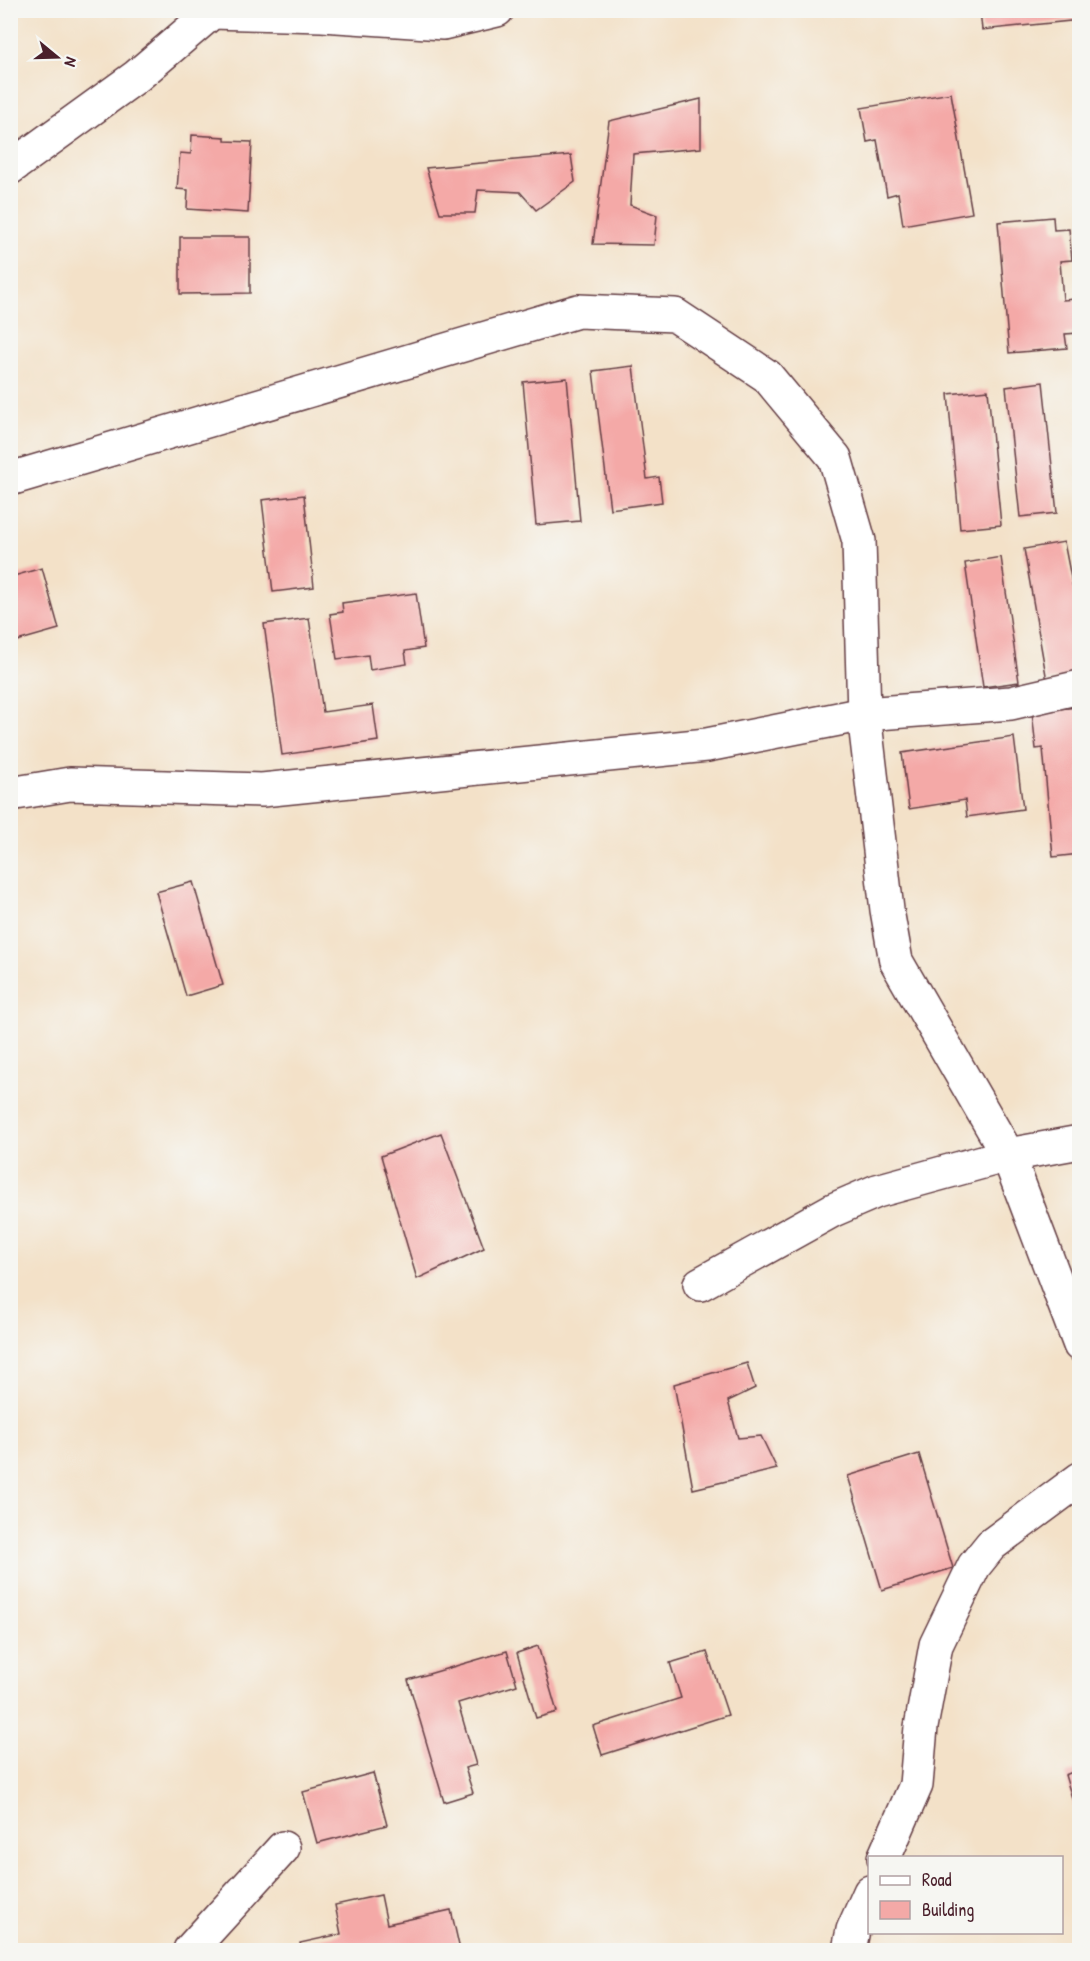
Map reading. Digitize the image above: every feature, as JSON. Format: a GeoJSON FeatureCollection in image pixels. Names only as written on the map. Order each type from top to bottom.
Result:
{"type":"FeatureCollection","features":[{"type":"Feature","properties":{"kind":"street"},"geometry":{"type":"LineString","coordinates":[[10,168],[137,76],[212,12],[322,15],[443,23],[497,10]]}},
{"type":"Feature","properties":{"kind":"street"},"geometry":{"type":"LineString","coordinates":[[10,479],[578,311],[675,315],[767,376],[835,458],[859,542],[864,714],[887,910],[896,961],[1008,1155],[1080,1345]]}},
{"type":"Feature","properties":{"kind":"street"},"geometry":{"type":"LineString","coordinates":[[10,794],[70,784],[262,790],[707,745],[864,714],[1011,703],[1080,687]]}},
{"type":"Feature","properties":{"kind":"street"},"geometry":{"type":"LineString","coordinates":[[700,1284],[833,1210],[877,1191],[1008,1155],[1080,1142]]}},
{"type":"Feature","properties":{"kind":"street"},"geometry":{"type":"LineString","coordinates":[[884,1856],[916,1785],[921,1727],[936,1645],[974,1566],[991,1545],[1080,1479]]}},
{"type":"Feature","properties":{"kind":"street"},"geometry":{"type":"LineString","coordinates":[[190,1950],[283,1848]]}},
{"type":"Feature","properties":{"kind":"street"},"geometry":{"type":"LineString","coordinates":[[849,1950],[853,1930],[868,1896]]}},
{"type":"Feature","properties":{"kind":"building"},"geometry":{"type":"Polygon","coordinates":[[[980,10],[1080,10],[1080,20],[982,30],[980,10]]]}},
{"type":"Feature","properties":{"kind":"building"},"geometry":{"type":"Polygon","coordinates":[[[951,93],[972,213],[903,225],[898,193],[887,196],[877,140],[867,142],[861,108],[951,93]]]}},
{"type":"Feature","properties":{"kind":"building"},"geometry":{"type":"Polygon","coordinates":[[[701,99],[701,148],[633,154],[630,205],[657,215],[654,245],[593,244],[609,121],[701,99]]]}},
{"type":"Feature","properties":{"kind":"building"},"geometry":{"type":"Polygon","coordinates":[[[192,135],[225,137],[225,141],[252,142],[248,213],[187,209],[188,190],[177,189],[180,153],[191,154],[192,135]]]}},
{"type":"Feature","properties":{"kind":"building"},"geometry":{"type":"Polygon","coordinates":[[[571,155],[575,182],[536,210],[520,192],[478,190],[475,213],[440,213],[426,168],[571,155]]]}},
{"type":"Feature","properties":{"kind":"building"},"geometry":{"type":"Polygon","coordinates":[[[1053,217],[1054,230],[1069,229],[1072,260],[1060,261],[1063,300],[1076,299],[1079,333],[1065,334],[1067,348],[1009,353],[998,222],[1053,217]]]}},
{"type":"Feature","properties":{"kind":"building"},"geometry":{"type":"Polygon","coordinates":[[[180,237],[250,237],[250,293],[180,294],[180,237]]]}},
{"type":"Feature","properties":{"kind":"building"},"geometry":{"type":"Polygon","coordinates":[[[633,366],[647,479],[659,477],[662,502],[610,509],[593,371],[633,366]]]}},
{"type":"Feature","properties":{"kind":"building"},"geometry":{"type":"Polygon","coordinates":[[[567,378],[580,521],[536,525],[523,382],[567,378]]]}},
{"type":"Feature","properties":{"kind":"building"},"geometry":{"type":"Polygon","coordinates":[[[1043,382],[1057,513],[1020,517],[1006,387],[1043,382]]]}},
{"type":"Feature","properties":{"kind":"building"},"geometry":{"type":"Polygon","coordinates":[[[988,390],[1001,525],[960,529],[948,394],[988,390]]]}},
{"type":"Feature","properties":{"kind":"building"},"geometry":{"type":"Polygon","coordinates":[[[304,495],[314,587],[273,592],[262,500],[304,495]]]}},
{"type":"Feature","properties":{"kind":"building"},"geometry":{"type":"Polygon","coordinates":[[[1064,542],[1080,624],[1080,675],[1047,681],[1024,549],[1064,542]]]}},
{"type":"Feature","properties":{"kind":"building"},"geometry":{"type":"Polygon","coordinates":[[[1001,557],[1019,682],[983,687],[965,563],[1001,557]]]}},
{"type":"Feature","properties":{"kind":"building"},"geometry":{"type":"Polygon","coordinates":[[[42,568],[59,629],[10,643],[10,577],[42,568]]]}},
{"type":"Feature","properties":{"kind":"building"},"geometry":{"type":"Polygon","coordinates":[[[416,593],[424,648],[405,651],[407,664],[370,670],[368,655],[337,659],[330,614],[343,612],[342,603],[416,593]]]}},
{"type":"Feature","properties":{"kind":"building"},"geometry":{"type":"Polygon","coordinates":[[[309,618],[323,712],[373,705],[378,741],[282,755],[264,624],[309,618]]]}},
{"type":"Feature","properties":{"kind":"building"},"geometry":{"type":"Polygon","coordinates":[[[1080,707],[1080,854],[1053,857],[1043,748],[1036,749],[1032,711],[1080,707]]]}},
{"type":"Feature","properties":{"kind":"building"},"geometry":{"type":"Polygon","coordinates":[[[1014,737],[1023,809],[967,817],[965,800],[909,809],[902,753],[1014,737]]]}},
{"type":"Feature","properties":{"kind":"building"},"geometry":{"type":"Polygon","coordinates":[[[193,882],[223,985],[186,996],[156,892],[193,882]]]}},
{"type":"Feature","properties":{"kind":"building"},"geometry":{"type":"Polygon","coordinates":[[[441,1133],[484,1248],[417,1279],[381,1156],[441,1133]]]}},
{"type":"Feature","properties":{"kind":"building"},"geometry":{"type":"Polygon","coordinates":[[[747,1363],[755,1388],[728,1401],[738,1438],[761,1436],[777,1469],[693,1489],[674,1384],[747,1363]]]}},
{"type":"Feature","properties":{"kind":"building"},"geometry":{"type":"Polygon","coordinates":[[[919,1454],[953,1568],[882,1590],[848,1476],[919,1454]]]}},
{"type":"Feature","properties":{"kind":"building"},"geometry":{"type":"Polygon","coordinates":[[[538,1646],[557,1712],[536,1718],[517,1653],[538,1646]]]}},
{"type":"Feature","properties":{"kind":"building"},"geometry":{"type":"Polygon","coordinates":[[[507,1651],[517,1685],[458,1703],[476,1765],[465,1768],[473,1793],[444,1802],[408,1680],[507,1651]]]}},
{"type":"Feature","properties":{"kind":"building"},"geometry":{"type":"Polygon","coordinates":[[[707,1652],[728,1715],[602,1755],[593,1726],[681,1698],[670,1663],[707,1652]]]}},
{"type":"Feature","properties":{"kind":"building"},"geometry":{"type":"Polygon","coordinates":[[[1080,1769],[1080,1820],[1079,1821],[1065,1775],[1080,1769]]]}},
{"type":"Feature","properties":{"kind":"building"},"geometry":{"type":"Polygon","coordinates":[[[373,1773],[387,1825],[317,1843],[303,1792],[373,1773]]]}},
{"type":"Feature","properties":{"kind":"building"},"geometry":{"type":"Polygon","coordinates":[[[381,1895],[387,1924],[451,1910],[460,1950],[301,1950],[300,1943],[341,1934],[335,1905],[381,1895]]]}}]}
